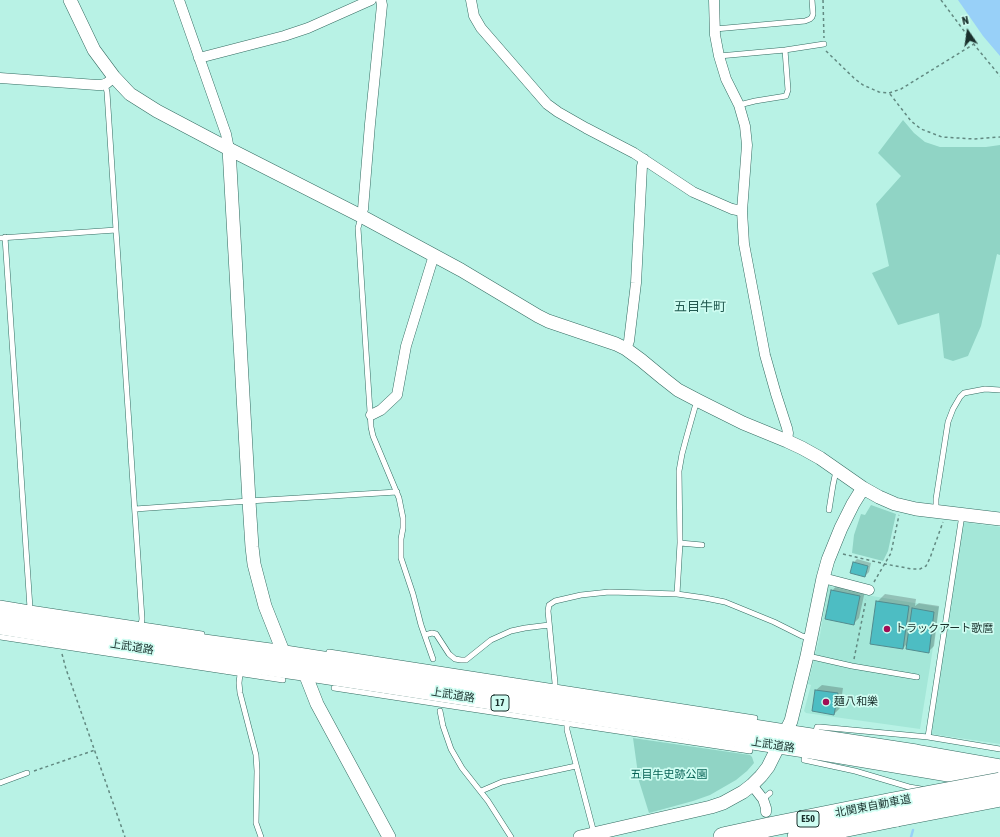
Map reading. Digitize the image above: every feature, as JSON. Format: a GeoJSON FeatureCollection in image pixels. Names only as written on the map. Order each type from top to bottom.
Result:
{"type":"FeatureCollection","features":[{"type":"Feature","properties":{"kind":"highway","name":"上武道路"},"geometry":{"type":"LineString","coordinates":[[0,613],[137,634],[407,669],[655,707],[782,739],[998,779]]}},
{"type":"Feature","properties":{"kind":"highway","name":"上武道路"},"geometry":{"type":"LineString","coordinates":[[0,626],[167,658],[303,672],[458,702],[687,736],[782,739]]}},
{"type":"Feature","properties":{"kind":"highway","name":"北関東自動車道"},"geometry":{"type":"LineString","coordinates":[[797,837],[895,810],[998,779]]}},
{"type":"Feature","properties":{"kind":"highway","name":"北関東自動車道"},"geometry":{"type":"LineString","coordinates":[[723,837],[769,827],[1000,798]]}},
{"type":"Feature","properties":{"kind":"street"},"geometry":{"type":"LineString","coordinates":[[70,0],[109,81],[157,111],[229,150],[361,216],[434,255],[538,316],[548,321],[606,340],[626,349],[678,390],[743,423],[787,441],[820,458],[863,488],[879,497],[896,504],[916,509],[1000,519]]}},
{"type":"Feature","properties":{"kind":"street"},"geometry":{"type":"LineString","coordinates":[[179,0],[226,134],[229,150],[254,564],[265,606],[282,649],[285,654],[300,667],[308,680],[316,704],[390,837]]}},
{"type":"Feature","properties":{"kind":"street"},"geometry":{"type":"LineString","coordinates":[[199,58],[284,36],[308,28],[372,0]]}},
{"type":"Feature","properties":{"kind":"street"},"geometry":{"type":"LineString","coordinates":[[361,216],[363,209],[382,5],[381,0]]}},
{"type":"Feature","properties":{"kind":"street"},"geometry":{"type":"LineString","coordinates":[[471,0],[474,16],[481,28],[548,104],[558,112],[634,153],[693,192],[732,209],[742,211]]}},
{"type":"Feature","properties":{"kind":"street"},"geometry":{"type":"LineString","coordinates":[[714,0],[716,45],[726,79],[739,105],[745,126],[747,145],[742,211],[744,244],[760,330],[771,377],[787,428],[787,441]]}},
{"type":"Feature","properties":{"kind":"street"},"geometry":{"type":"LineString","coordinates":[[0,78],[92,85],[102,85],[109,81]]}},
{"type":"Feature","properties":{"kind":"street"},"geometry":{"type":"LineString","coordinates":[[626,349],[629,341],[636,283],[642,166],[644,159]]}},
{"type":"Feature","properties":{"kind":"street"},"geometry":{"type":"LineString","coordinates":[[370,415],[381,410],[397,395],[406,346],[434,255]]}},
{"type":"Feature","properties":{"kind":"street"},"geometry":{"type":"LineString","coordinates":[[580,837],[723,803],[752,785],[761,776],[768,767],[791,721],[828,560],[848,515],[863,488]]}},
{"type":"Feature","properties":{"kind":"street"},"geometry":{"type":"LineString","coordinates":[[823,578],[869,590]]}},
{"type":"Feature","properties":{"kind":"street"},"geometry":{"type":"LineString","coordinates":[[752,785],[767,796],[766,812]]}},
{"type":"Feature","properties":{"kind":"lane"},"geometry":{"type":"LineString","coordinates":[[715,29],[805,21],[812,17],[812,0]]}},
{"type":"Feature","properties":{"kind":"lane"},"geometry":{"type":"LineString","coordinates":[[719,56],[785,50],[824,44]]}},
{"type":"Feature","properties":{"kind":"lane"},"geometry":{"type":"LineString","coordinates":[[739,105],[786,96],[788,90],[785,50]]}},
{"type":"Feature","properties":{"kind":"lane"},"geometry":{"type":"LineString","coordinates":[[109,81],[107,92],[135,509],[142,619],[141,625]]}},
{"type":"Feature","properties":{"kind":"lane"},"geometry":{"type":"LineString","coordinates":[[361,216],[358,228],[370,415],[373,436],[397,492],[403,518],[401,558],[433,659]]}},
{"type":"Feature","properties":{"kind":"lane"},"geometry":{"type":"LineString","coordinates":[[30,608],[2,237],[116,230]]}},
{"type":"Feature","properties":{"kind":"lane"},"geometry":{"type":"LineString","coordinates":[[941,512],[936,499],[948,422],[953,409],[964,393],[982,389],[1000,390]]}},
{"type":"Feature","properties":{"kind":"lane"},"geometry":{"type":"LineString","coordinates":[[677,594],[680,543],[679,471],[682,454],[695,407],[699,401]]}},
{"type":"Feature","properties":{"kind":"lane"},"geometry":{"type":"LineString","coordinates":[[829,510],[832,485],[837,470]]}},
{"type":"Feature","properties":{"kind":"lane"},"geometry":{"type":"LineString","coordinates":[[135,509],[397,492]]}},
{"type":"Feature","properties":{"kind":"lane"},"geometry":{"type":"LineString","coordinates":[[928,737],[962,515]]}},
{"type":"Feature","properties":{"kind":"lane"},"geometry":{"type":"LineString","coordinates":[[680,543],[702,545]]}},
{"type":"Feature","properties":{"kind":"lane"},"geometry":{"type":"LineString","coordinates":[[554,686],[555,683],[548,607],[555,601],[581,596],[609,592],[677,594],[725,602],[774,622],[802,636],[810,638]]}},
{"type":"Feature","properties":{"kind":"lane"},"geometry":{"type":"LineString","coordinates":[[0,603],[211,636]]}},
{"type":"Feature","properties":{"kind":"lane"},"geometry":{"type":"LineString","coordinates":[[425,635],[432,633],[436,634],[449,654],[455,659],[466,660],[491,640],[511,631],[550,625]]}},
{"type":"Feature","properties":{"kind":"lane"},"geometry":{"type":"LineString","coordinates":[[0,637],[63,647],[167,658],[240,674],[283,680]]}},
{"type":"Feature","properties":{"kind":"lane"},"geometry":{"type":"LineString","coordinates":[[329,652],[407,669],[554,686],[655,707],[756,718]]}},
{"type":"Feature","properties":{"kind":"lane"},"geometry":{"type":"LineString","coordinates":[[806,656],[852,666],[917,677]]}},
{"type":"Feature","properties":{"kind":"lane"},"geometry":{"type":"LineString","coordinates":[[240,674],[240,692],[256,755],[256,823],[261,837]]}},
{"type":"Feature","properties":{"kind":"lane"},"geometry":{"type":"LineString","coordinates":[[334,688],[458,702],[567,724],[687,736],[750,751]]}},
{"type":"Feature","properties":{"kind":"lane"},"geometry":{"type":"LineString","coordinates":[[440,711],[443,726],[451,749],[462,768],[481,791],[510,837]]}},
{"type":"Feature","properties":{"kind":"lane"},"geometry":{"type":"LineString","coordinates":[[567,724],[567,730],[594,834]]}},
{"type":"Feature","properties":{"kind":"lane"},"geometry":{"type":"LineString","coordinates":[[956,796],[909,787],[855,771],[804,760],[817,727],[928,737],[1000,748]]}},
{"type":"Feature","properties":{"kind":"lane"},"geometry":{"type":"LineString","coordinates":[[481,791],[502,782],[576,766]]}},
{"type":"Feature","properties":{"kind":"lane"},"geometry":{"type":"LineString","coordinates":[[0,783],[27,773]]}},
{"type":"Feature","properties":{"kind":"lane"},"geometry":{"type":"LineString","coordinates":[[963,797],[1000,804]]}},
{"type":"Feature","properties":{"kind":"path"},"geometry":{"type":"LineString","coordinates":[[823,0],[825,50],[863,86],[879,92],[889,93],[901,89],[974,44]]}},
{"type":"Feature","properties":{"kind":"path"},"geometry":{"type":"LineString","coordinates":[[942,0],[974,44],[1000,76]]}},
{"type":"Feature","properties":{"kind":"path"},"geometry":{"type":"LineString","coordinates":[[889,93],[911,121],[921,129],[942,137],[974,139],[1000,137]]}},
{"type":"Feature","properties":{"kind":"path"},"geometry":{"type":"LineString","coordinates":[[832,549],[843,554],[885,564],[920,569],[926,566],[930,558],[944,520],[941,512]]}},
{"type":"Feature","properties":{"kind":"path"},"geometry":{"type":"LineString","coordinates":[[63,647],[61,651],[62,656],[125,837]]}},
{"type":"Feature","properties":{"kind":"path"},"geometry":{"type":"LineString","coordinates":[[27,773],[95,750]]}},
{"type":"Feature","properties":{"kind":"shaded area"},"geometry":{"type":"Polygon","coordinates":[[[962,522],[1000,527],[1000,744],[931,734],[962,522]]]}},
{"type":"Feature","properties":{"kind":"shaded area"},"geometry":{"type":"Polygon","coordinates":[[[828,586],[872,596],[939,607],[920,729],[806,713],[804,711],[811,685],[808,684],[820,635],[828,586]]]}},
{"type":"Feature","properties":{"kind":"green space"},"geometry":{"type":"Polygon","coordinates":[[[903,120],[914,133],[925,142],[940,147],[986,147],[1000,145],[1000,255],[997,254],[981,326],[968,356],[953,361],[944,358],[939,313],[898,325],[872,273],[889,266],[876,204],[901,176],[878,153],[903,120]]]}},
{"type":"Feature","properties":{"kind":"green space"},"geometry":{"type":"Polygon","coordinates":[[[871,505],[896,514],[888,551],[883,561],[852,553],[854,535],[861,514],[865,515],[871,505]]]}},
{"type":"Feature","properties":{"kind":"green space","name":"五目牛史跡公園"},"geometry":{"type":"Polygon","coordinates":[[[633,738],[750,755],[754,763],[736,780],[710,795],[649,813],[639,781],[633,738]]]}},
{"type":"Feature","properties":{"kind":"water"},"geometry":{"type":"Polygon","coordinates":[[[958,0],[1000,0],[1000,56],[983,36],[958,0]]]}},
{"type":"Feature","properties":{"kind":"building"},"geometry":{"type":"Polygon","coordinates":[[[853,562],[868,566],[865,577],[850,573],[853,562]]]}},
{"type":"Feature","properties":{"kind":"building"},"geometry":{"type":"Polygon","coordinates":[[[831,590],[860,596],[854,625],[825,619],[831,590]]]}},
{"type":"Feature","properties":{"kind":"building"},"geometry":{"type":"Polygon","coordinates":[[[876,601],[909,606],[903,649],[870,644],[876,601]]]}},
{"type":"Feature","properties":{"kind":"building"},"geometry":{"type":"Polygon","coordinates":[[[912,608],[934,612],[929,653],[906,649],[912,608]]]}},
{"type":"Feature","properties":{"kind":"building"},"geometry":{"type":"Polygon","coordinates":[[[815,690],[838,693],[834,715],[812,711],[815,690]]]}},
{"type":"Feature","properties":{"kind":"waterway"},"geometry":{"type":"LineString","coordinates":[[911,837],[913,830]]}},
{"type":"Feature","properties":{"kind":"place","name":"トラックアート歌麿"},"geometry":{"type":"Point","coordinates":[887,629]}},
{"type":"Feature","properties":{"kind":"place","name":"麺八和樂"},"geometry":{"type":"Point","coordinates":[826,702]}},
{"type":"Feature","properties":{"kind":"district","name":"五目牛町"},"geometry":{"type":"Point","coordinates":[700,307]}}]}
